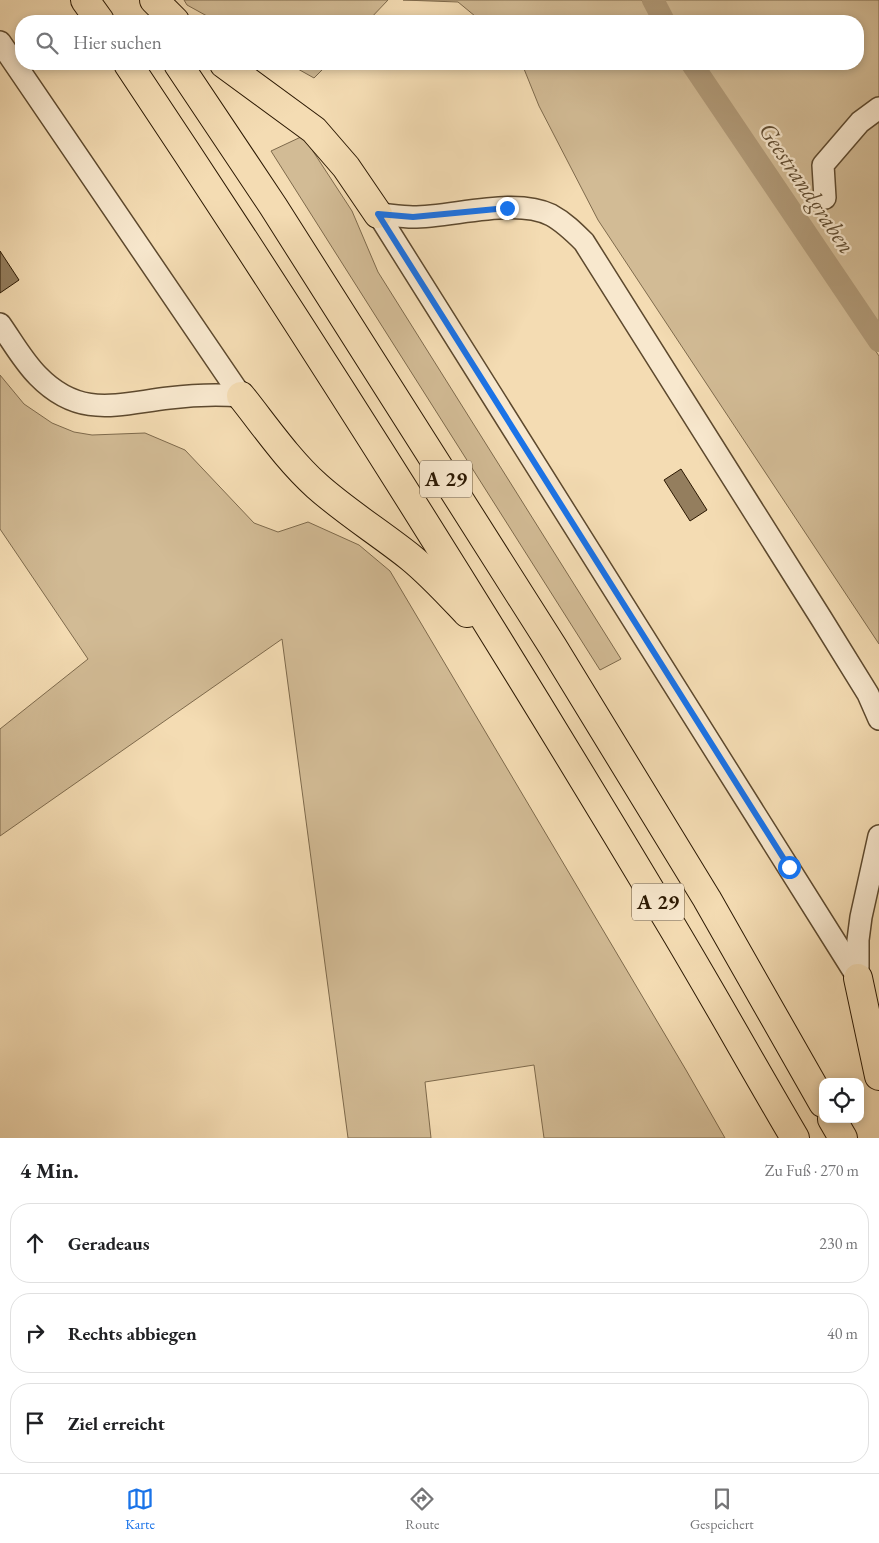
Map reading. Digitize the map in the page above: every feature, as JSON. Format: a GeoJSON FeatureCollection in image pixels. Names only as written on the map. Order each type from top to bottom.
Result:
{"type":"FeatureCollection","features":[{"type":"Feature","properties":{"kind":"highway"},"geometry":{"type":"LineString","coordinates":[[85,0],[96,15]]}},
{"type":"Feature","properties":{"kind":"highway"},"geometry":{"type":"LineString","coordinates":[[135,0],[145,15]]}},
{"type":"Feature","properties":{"kind":"highway"},"geometry":{"type":"LineString","coordinates":[[154,0],[169,15]]}},
{"type":"Feature","properties":{"kind":"highway","name":"A 29"},"geometry":{"type":"LineString","coordinates":[[132,70],[238,228],[516,668],[669,921],[795,1138]]}},
{"type":"Feature","properties":{"kind":"highway","name":"A 29"},"geometry":{"type":"LineString","coordinates":[[182,70],[273,206],[553,647],[707,899],[819,1096]]}},
{"type":"Feature","properties":{"kind":"highway"},"geometry":{"type":"LineString","coordinates":[[232,70],[314,130],[346,167],[378,214]]}},
{"type":"Feature","properties":{"kind":"highway"},"geometry":{"type":"LineString","coordinates":[[241,396],[283,450],[315,485],[361,522],[412,559],[452,596],[516,668]]}},
{"type":"Feature","properties":{"kind":"highway"},"geometry":{"type":"LineString","coordinates":[[858,978],[879,1076]]}},
{"type":"Feature","properties":{"kind":"highway"},"geometry":{"type":"LineString","coordinates":[[834,1123],[843,1138]]}},
{"type":"Feature","properties":{"kind":"lane"},"geometry":{"type":"LineString","coordinates":[[0,42],[15,64]]}},
{"type":"Feature","properties":{"kind":"lane"},"geometry":{"type":"LineString","coordinates":[[19,70],[241,396]]}},
{"type":"Feature","properties":{"kind":"lane"},"geometry":{"type":"LineString","coordinates":[[825,198],[823,166],[860,122],[879,108]]}},
{"type":"Feature","properties":{"kind":"lane"},"geometry":{"type":"LineString","coordinates":[[378,214],[413,217],[507,208],[532,210],[550,215],[568,227],[584,242],[821,618],[868,694],[879,719]]}},
{"type":"Feature","properties":{"kind":"lane"},"geometry":{"type":"LineString","coordinates":[[378,214],[858,978]]}},
{"type":"Feature","properties":{"kind":"lane"},"geometry":{"type":"LineString","coordinates":[[0,324],[37,376],[63,397],[95,407],[129,405],[167,398],[212,394],[241,396]]}},
{"type":"Feature","properties":{"kind":"lane"},"geometry":{"type":"LineString","coordinates":[[858,978],[858,940],[861,917],[879,836]]}},
{"type":"Feature","properties":{"kind":"shaded area"},"geometry":{"type":"Polygon","coordinates":[[[184,0],[388,0],[374,15],[205,15],[187,5],[184,0]]]}},
{"type":"Feature","properties":{"kind":"shaded area"},"geometry":{"type":"Polygon","coordinates":[[[403,0],[642,0],[651,15],[474,15],[458,2],[403,0]]]}},
{"type":"Feature","properties":{"kind":"shaded area"},"geometry":{"type":"Polygon","coordinates":[[[662,0],[879,0],[879,326],[706,70],[864,70],[864,15],[670,15],[662,0]]]}},
{"type":"Feature","properties":{"kind":"shaded area"},"geometry":{"type":"Polygon","coordinates":[[[300,70],[322,70],[314,78],[300,70]]]}},
{"type":"Feature","properties":{"kind":"shaded area"},"geometry":{"type":"Polygon","coordinates":[[[524,70],[687,70],[879,356],[879,644],[598,220],[539,106],[524,70]]]}},
{"type":"Feature","properties":{"kind":"shaded area"},"geometry":{"type":"Polygon","coordinates":[[[303,136],[352,211],[378,272],[621,659],[600,670],[271,151],[303,136]]]}},
{"type":"Feature","properties":{"kind":"shaded area"},"geometry":{"type":"Polygon","coordinates":[[[0,375],[24,404],[52,423],[74,432],[92,435],[145,433],[185,450],[254,523],[278,532],[308,522],[359,545],[390,571],[725,1138],[544,1138],[534,1065],[425,1082],[431,1138],[348,1138],[282,639],[0,836],[0,729],[88,659],[0,529],[0,375]]]}},
{"type":"Feature","properties":{"kind":"building"},"geometry":{"type":"Polygon","coordinates":[[[0,251],[19,280],[0,293],[0,251]]]}},
{"type":"Feature","properties":{"kind":"building"},"geometry":{"type":"Polygon","coordinates":[[[681,469],[707,510],[690,521],[664,480],[681,469]]]}},
{"type":"Feature","properties":{"kind":"waterway","name":"Geestrandgraben"},"geometry":{"type":"LineString","coordinates":[[653,0],[661,15]]}},
{"type":"Feature","properties":{"kind":"waterway","name":"Geestrandgraben"},"geometry":{"type":"LineString","coordinates":[[696,70],[879,341]]}},
{"type":"Feature","properties":{"kind":"route"},"geometry":{"type":"LineString","coordinates":[[507,208],[413,217],[378,214],[789,867]]}}]}
